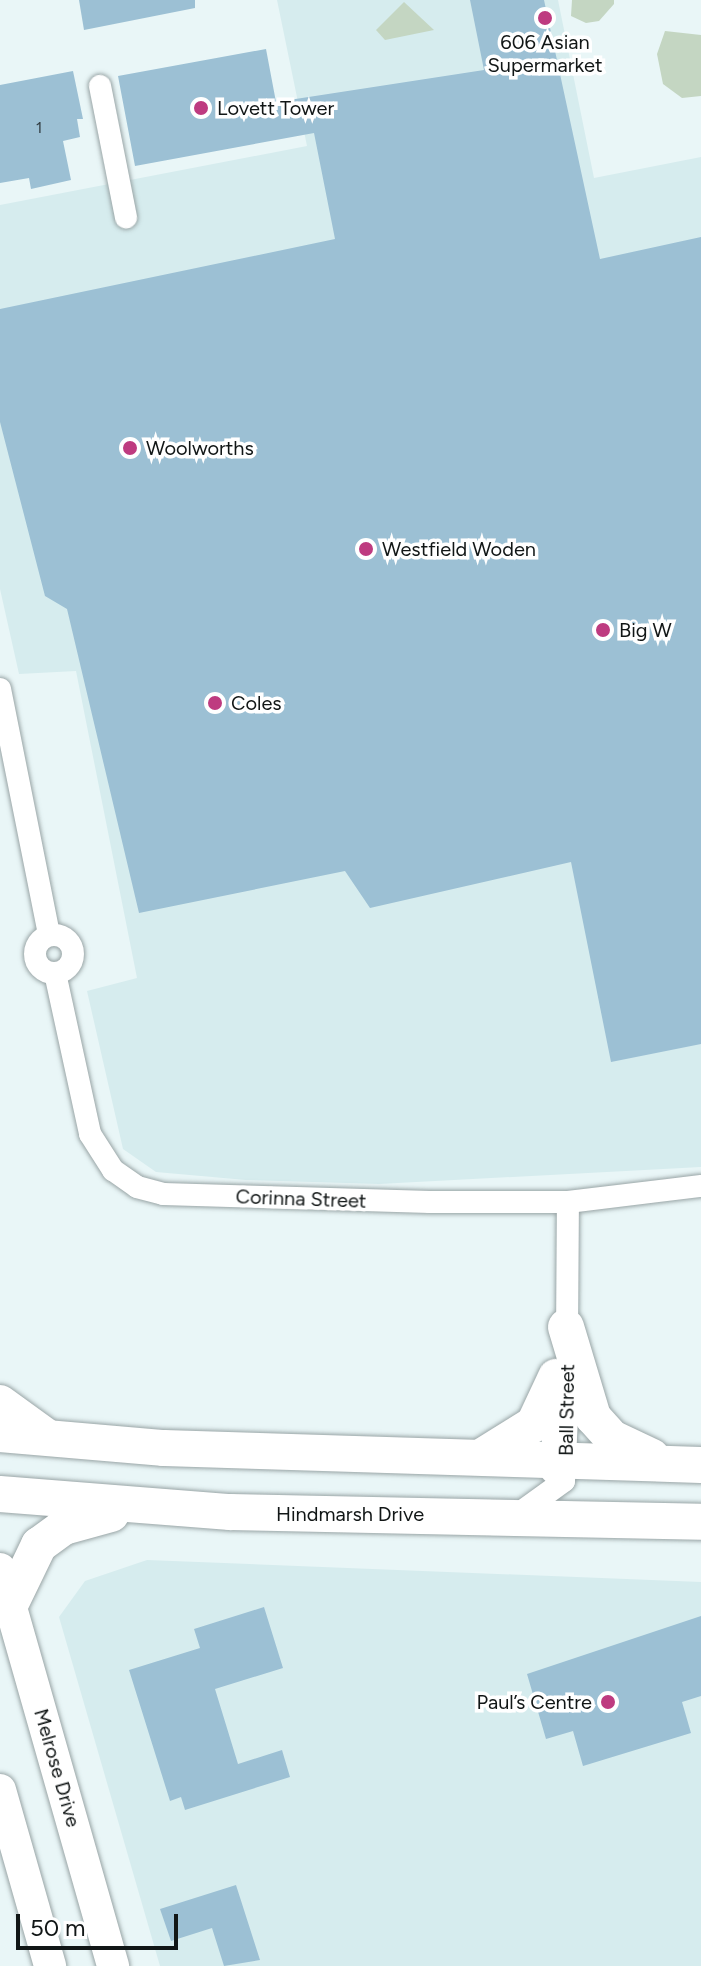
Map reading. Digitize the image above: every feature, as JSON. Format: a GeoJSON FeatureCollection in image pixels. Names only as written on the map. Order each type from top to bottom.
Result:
{"type":"FeatureCollection","features":[{"type":"Feature","properties":{"kind":"main road"},"geometry":{"type":"LineString","coordinates":[[566,1327],[593,1417],[612,1438],[685,1464]]}},
{"type":"Feature","properties":{"kind":"main road"},"geometry":{"type":"LineString","coordinates":[[481,1457],[534,1424],[556,1377]]}},
{"type":"Feature","properties":{"kind":"main road"},"geometry":{"type":"LineString","coordinates":[[0,1403],[52,1440]]}},
{"type":"Feature","properties":{"kind":"main road"},"geometry":{"type":"LineString","coordinates":[[0,1434],[52,1440],[481,1457],[558,1470],[685,1464]]}},
{"type":"Feature","properties":{"kind":"main road","name":"Hindmarsh Drive"},"geometry":{"type":"LineString","coordinates":[[0,1494],[132,1508],[701,1522]]}},
{"type":"Feature","properties":{"kind":"main road"},"geometry":{"type":"LineString","coordinates":[[10,1605],[39,1545],[64,1527],[132,1508]]}},
{"type":"Feature","properties":{"kind":"main road","name":"Melrose Drive"},"geometry":{"type":"LineString","coordinates":[[0,1569],[113,1966]]}},
{"type":"Feature","properties":{"kind":"main road"},"geometry":{"type":"LineString","coordinates":[[0,1790],[50,1966]]}},
{"type":"Feature","properties":{"kind":"street"},"geometry":{"type":"LineString","coordinates":[[100,86],[126,217]]}},
{"type":"Feature","properties":{"kind":"street","name":"Corinna Street"},"geometry":{"type":"LineString","coordinates":[[0,689],[49,935],[67,940],[73,952],[67,969],[55,973],[90,1134],[113,1170],[137,1187],[252,1198],[568,1202],[701,1186]]}},
{"type":"Feature","properties":{"kind":"street","name":"Ball Street"},"geometry":{"type":"LineString","coordinates":[[558,1470],[566,1327],[568,1202]]}},
{"type":"Feature","properties":{"kind":"street","name":"Ball Street"},"geometry":{"type":"LineString","coordinates":[[558,1470],[556,1377],[566,1327]]}},
{"type":"Feature","properties":{"kind":"street"},"geometry":{"type":"LineString","coordinates":[[508,1517],[558,1470],[587,1519]]}},
{"type":"Feature","properties":{"kind":"shaded area","name":"Westfield Woden"},"geometry":{"type":"Polygon","coordinates":[[[277,0],[558,0],[594,178],[701,157],[701,1167],[379,1184],[246,1180],[156,1172],[123,1149],[87,991],[137,978],[76,671],[19,674],[0,589],[0,205],[307,146],[277,0]]]}},
{"type":"Feature","properties":{"kind":"shaded area"},"geometry":{"type":"Polygon","coordinates":[[[147,1560],[701,1582],[701,1966],[160,1966],[59,1617],[85,1581],[147,1560]]]}},
{"type":"Feature","properties":{"kind":"green space"},"geometry":{"type":"Polygon","coordinates":[[[572,0],[614,0],[614,4],[599,21],[586,23],[571,16],[572,0]]]}},
{"type":"Feature","properties":{"kind":"green space"},"geometry":{"type":"Polygon","coordinates":[[[404,2],[434,30],[385,40],[376,30],[404,2]]]}},
{"type":"Feature","properties":{"kind":"green space"},"geometry":{"type":"Polygon","coordinates":[[[665,31],[701,35],[701,96],[682,98],[663,84],[657,54],[665,31]]]}},
{"type":"Feature","properties":{"kind":"building"},"geometry":{"type":"Polygon","coordinates":[[[79,0],[195,0],[195,8],[84,30],[79,0]]]}},
{"type":"Feature","properties":{"kind":"building","name":"Westfield Woden"},"geometry":{"type":"Polygon","coordinates":[[[470,0],[544,0],[600,259],[701,237],[701,1044],[611,1062],[571,862],[370,908],[345,871],[139,913],[67,609],[45,596],[0,422],[0,309],[335,239],[314,133],[135,166],[118,76],[266,49],[276,102],[484,70],[470,0]]]}},
{"type":"Feature","properties":{"kind":"building"},"geometry":{"type":"Polygon","coordinates":[[[73,71],[83,119],[77,119],[80,137],[63,141],[71,180],[31,189],[29,178],[0,183],[0,85],[73,71]]]}},
{"type":"Feature","properties":{"kind":"building"},"geometry":{"type":"Polygon","coordinates":[[[264,1607],[283,1668],[215,1689],[238,1764],[282,1750],[290,1777],[185,1810],[181,1797],[170,1801],[129,1670],[200,1648],[194,1629],[264,1607]]]}},
{"type":"Feature","properties":{"kind":"building","name":"Paul’s Centre"},"geometry":{"type":"Polygon","coordinates":[[[701,1616],[701,1696],[682,1702],[691,1733],[583,1766],[573,1731],[546,1739],[527,1674],[701,1616]]]}},
{"type":"Feature","properties":{"kind":"building"},"geometry":{"type":"Polygon","coordinates":[[[236,1885],[260,1960],[224,1966],[212,1928],[171,1941],[160,1909],[236,1885]]]}},
{"type":"Feature","properties":{"kind":"place","name":"606 Asian Supermarket"},"geometry":{"type":"Point","coordinates":[545,18]}},
{"type":"Feature","properties":{"kind":"place","name":"Lovett Tower"},"geometry":{"type":"Point","coordinates":[201,108]}},
{"type":"Feature","properties":{"kind":"place","name":"Woolworths"},"geometry":{"type":"Point","coordinates":[130,448]}},
{"type":"Feature","properties":{"kind":"place","name":"Westfield Woden"},"geometry":{"type":"Point","coordinates":[366,549]}},
{"type":"Feature","properties":{"kind":"place","name":"Big W"},"geometry":{"type":"Point","coordinates":[603,630]}},
{"type":"Feature","properties":{"kind":"place","name":"Coles"},"geometry":{"type":"Point","coordinates":[215,703]}},
{"type":"Feature","properties":{"kind":"place","name":"Paul’s Centre"},"geometry":{"type":"Point","coordinates":[608,1702]}}]}
